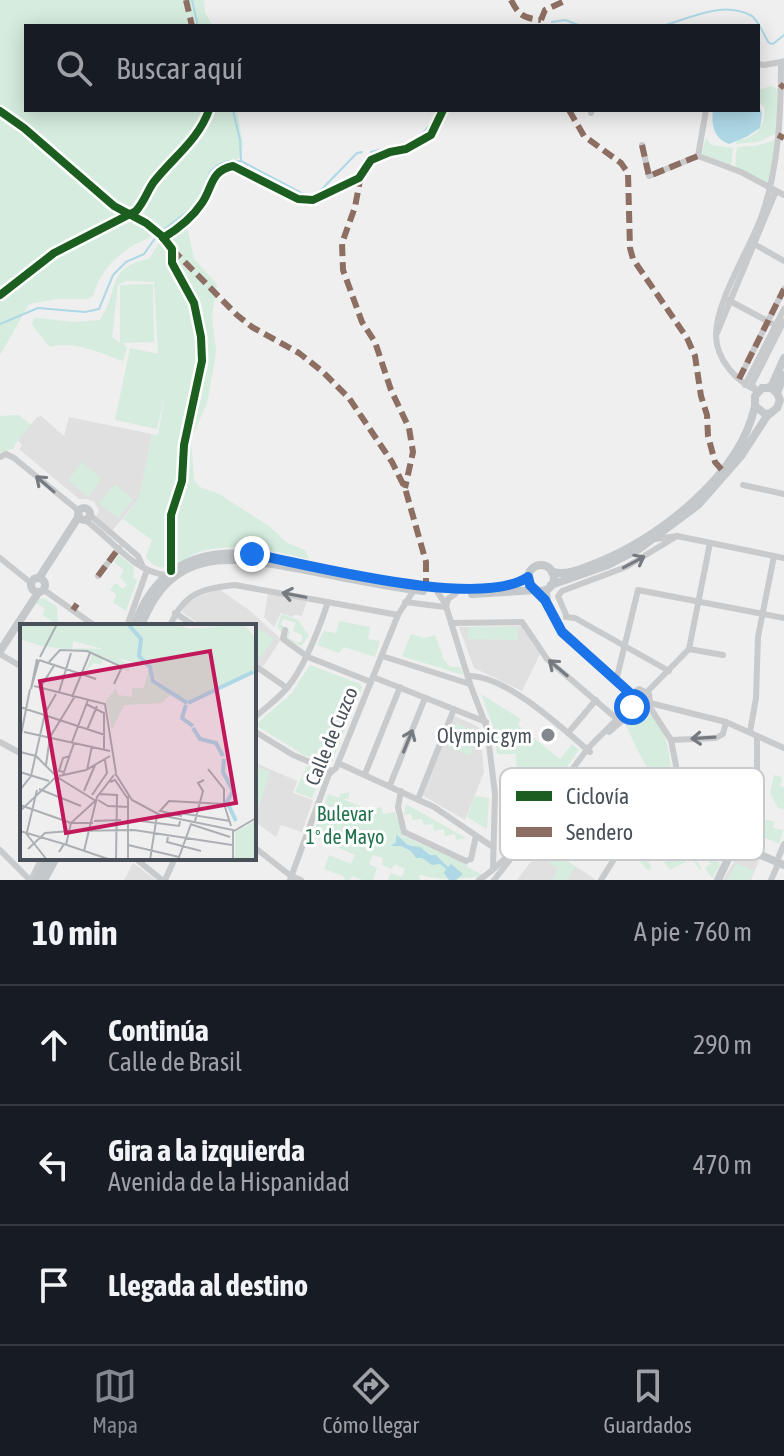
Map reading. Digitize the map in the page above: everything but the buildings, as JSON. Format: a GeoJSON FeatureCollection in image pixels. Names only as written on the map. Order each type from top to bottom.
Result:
{"type":"FeatureCollection","features":[{"type":"Feature","properties":{"kind":"main road"},"geometry":{"type":"LineString","coordinates":[[552,572],[569,573],[611,557],[674,517],[707,487],[737,452],[748,433],[755,396],[758,391],[772,385],[784,358]]}},
{"type":"Feature","properties":{"kind":"main road"},"geometry":{"type":"LineString","coordinates":[[142,624],[152,601],[169,580],[195,566],[217,560],[252,560],[396,587],[455,594],[502,594],[543,588],[608,565],[655,539],[678,522],[727,474],[780,403],[784,375]]}},
{"type":"Feature","properties":{"kind":"main road"},"geometry":{"type":"LineString","coordinates":[[768,388],[780,403]]}},
{"type":"Feature","properties":{"kind":"main road"},"geometry":{"type":"LineString","coordinates":[[755,406],[765,414],[780,403]]}},
{"type":"Feature","properties":{"kind":"main road"},"geometry":{"type":"LineString","coordinates":[[0,652],[83,516]]}},
{"type":"Feature","properties":{"kind":"main road"},"geometry":{"type":"LineString","coordinates":[[135,624],[146,599],[166,575],[203,557],[238,553],[451,588],[514,586],[528,577],[538,565],[546,566],[552,572],[553,579],[543,588]]}},
{"type":"Feature","properties":{"kind":"main road"},"geometry":{"type":"LineString","coordinates":[[528,577],[530,585],[543,588]]}},
{"type":"Feature","properties":{"kind":"main road"},"geometry":{"type":"LineString","coordinates":[[0,643],[38,586]]}},
{"type":"Feature","properties":{"kind":"main road"},"geometry":{"type":"LineString","coordinates":[[32,880],[47,860]]}},
{"type":"Feature","properties":{"kind":"main road"},"geometry":{"type":"LineString","coordinates":[[44,880],[55,860]]}},
{"type":"Feature","properties":{"kind":"main road"},"geometry":{"type":"LineString","coordinates":[[718,880],[728,860]]}},
{"type":"Feature","properties":{"kind":"street"},"geometry":{"type":"LineString","coordinates":[[758,391],[745,385],[724,361],[715,336],[727,300],[754,244],[773,189],[781,136],[782,62],[760,64]]}},
{"type":"Feature","properties":{"kind":"street"},"geometry":{"type":"LineString","coordinates":[[698,156],[706,112]]}},
{"type":"Feature","properties":{"kind":"street"},"geometry":{"type":"LineString","coordinates":[[642,145],[649,176],[698,156],[741,172],[784,195]]}},
{"type":"Feature","properties":{"kind":"street"},"geometry":{"type":"LineString","coordinates":[[754,244],[784,261]]}},
{"type":"Feature","properties":{"kind":"street"},"geometry":{"type":"LineString","coordinates":[[739,379],[784,289]]}},
{"type":"Feature","properties":{"kind":"street"},"geometry":{"type":"LineString","coordinates":[[727,300],[780,325]]}},
{"type":"Feature","properties":{"kind":"street"},"geometry":{"type":"LineString","coordinates":[[758,391],[752,384],[765,363],[784,309]]}},
{"type":"Feature","properties":{"kind":"street"},"geometry":{"type":"LineString","coordinates":[[745,385],[780,325]]}},
{"type":"Feature","properties":{"kind":"street"},"geometry":{"type":"LineString","coordinates":[[0,457],[4,454],[12,456],[119,548],[145,568],[166,575]]}},
{"type":"Feature","properties":{"kind":"street"},"geometry":{"type":"LineString","coordinates":[[743,485],[784,494]]}},
{"type":"Feature","properties":{"kind":"street"},"geometry":{"type":"LineString","coordinates":[[83,516],[138,556],[145,568],[128,624]]}},
{"type":"Feature","properties":{"kind":"street"},"geometry":{"type":"LineString","coordinates":[[677,536],[678,522]]}},
{"type":"Feature","properties":{"kind":"street"},"geometry":{"type":"LineString","coordinates":[[669,671],[624,644],[567,617],[558,596],[562,591],[626,567],[677,536]]}},
{"type":"Feature","properties":{"kind":"street"},"geometry":{"type":"LineString","coordinates":[[655,539],[677,536],[784,558]]}},
{"type":"Feature","properties":{"kind":"street"},"geometry":{"type":"LineString","coordinates":[[647,692],[689,649],[710,543]]}},
{"type":"Feature","properties":{"kind":"street"},"geometry":{"type":"LineString","coordinates":[[98,576],[119,548]]}},
{"type":"Feature","properties":{"kind":"street"},"geometry":{"type":"LineString","coordinates":[[757,768],[753,734],[756,665],[774,556]]}},
{"type":"Feature","properties":{"kind":"street"},"geometry":{"type":"LineString","coordinates":[[0,558],[38,586],[75,607],[93,624]]}},
{"type":"Feature","properties":{"kind":"street"},"geometry":{"type":"LineString","coordinates":[[171,624],[175,613],[196,593],[235,585],[398,615]]}},
{"type":"Feature","properties":{"kind":"street"},"geometry":{"type":"LineString","coordinates":[[396,587],[404,604],[446,607]]}},
{"type":"Feature","properties":{"kind":"street"},"geometry":{"type":"LineString","coordinates":[[543,588],[556,623],[570,641],[616,681],[630,697],[635,710]]}},
{"type":"Feature","properties":{"kind":"street","name":"Calle de Cuzco"},"geometry":{"type":"LineString","coordinates":[[290,878],[398,615],[414,590]]}},
{"type":"Feature","properties":{"kind":"street"},"geometry":{"type":"LineString","coordinates":[[616,681],[638,590],[784,618]]}},
{"type":"Feature","properties":{"kind":"street"},"geometry":{"type":"LineString","coordinates":[[438,593],[446,607],[486,722],[495,794],[494,880]]}},
{"type":"Feature","properties":{"kind":"street"},"geometry":{"type":"LineString","coordinates":[[446,607],[448,599],[455,594]]}},
{"type":"Feature","properties":{"kind":"street"},"geometry":{"type":"LineString","coordinates":[[256,716],[287,688],[308,657],[308,649],[318,633],[328,602]]}},
{"type":"Feature","properties":{"kind":"street"},"geometry":{"type":"LineString","coordinates":[[175,613],[192,624]]}},
{"type":"Feature","properties":{"kind":"street"},"geometry":{"type":"LineString","coordinates":[[556,623],[567,617]]}},
{"type":"Feature","properties":{"kind":"street"},"geometry":{"type":"LineString","coordinates":[[451,623],[522,622],[547,659],[617,719]]}},
{"type":"Feature","properties":{"kind":"street"},"geometry":{"type":"LineString","coordinates":[[285,630],[283,639],[308,657],[400,687],[486,722]]}},
{"type":"Feature","properties":{"kind":"street"},"geometry":{"type":"LineString","coordinates":[[689,649],[723,655]]}},
{"type":"Feature","properties":{"kind":"street"},"geometry":{"type":"LineString","coordinates":[[0,652],[20,666]]}},
{"type":"Feature","properties":{"kind":"street"},"geometry":{"type":"LineString","coordinates":[[382,656],[469,680],[483,678],[530,701],[589,751]]}},
{"type":"Feature","properties":{"kind":"street"},"geometry":{"type":"LineString","coordinates":[[256,666],[287,688]]}},
{"type":"Feature","properties":{"kind":"street"},"geometry":{"type":"LineString","coordinates":[[365,774],[400,687]]}},
{"type":"Feature","properties":{"kind":"street"},"geometry":{"type":"LineString","coordinates":[[576,768],[626,709],[630,697],[639,689],[647,692]]}},
{"type":"Feature","properties":{"kind":"street"},"geometry":{"type":"LineString","coordinates":[[647,692],[649,705],[671,740],[676,768]]}},
{"type":"Feature","properties":{"kind":"street"},"geometry":{"type":"LineString","coordinates":[[390,785],[425,698]]}},
{"type":"Feature","properties":{"kind":"street"},"geometry":{"type":"LineString","coordinates":[[571,736],[596,700]]}},
{"type":"Feature","properties":{"kind":"street"},"geometry":{"type":"LineString","coordinates":[[635,710],[641,711],[649,705],[726,722],[784,748]]}},
{"type":"Feature","properties":{"kind":"street"},"geometry":{"type":"LineString","coordinates":[[418,799],[454,709]]}},
{"type":"Feature","properties":{"kind":"street"},"geometry":{"type":"LineString","coordinates":[[589,751],[635,710]]}},
{"type":"Feature","properties":{"kind":"street"},"geometry":{"type":"LineString","coordinates":[[671,740],[716,738],[723,734],[726,722]]}},
{"type":"Feature","properties":{"kind":"street"},"geometry":{"type":"LineString","coordinates":[[256,732],[293,755],[332,771]]}},
{"type":"Feature","properties":{"kind":"street"},"geometry":{"type":"LineString","coordinates":[[0,742],[20,753]]}},
{"type":"Feature","properties":{"kind":"street"},"geometry":{"type":"LineString","coordinates":[[338,763],[418,799],[493,847]]}},
{"type":"Feature","properties":{"kind":"street"},"geometry":{"type":"LineString","coordinates":[[401,791],[398,807],[404,832],[466,861],[471,859],[476,836]]}},
{"type":"Feature","properties":{"kind":"street"},"geometry":{"type":"LineString","coordinates":[[484,841],[494,833]]}},
{"type":"Feature","properties":{"kind":"street"},"geometry":{"type":"LineString","coordinates":[[771,880],[780,863],[784,844]]}},
{"type":"Feature","properties":{"kind":"street"},"geometry":{"type":"LineString","coordinates":[[256,849],[290,878],[301,880]]}},
{"type":"Feature","properties":{"kind":"street"},"geometry":{"type":"LineString","coordinates":[[0,850],[32,880],[41,860]]}},
{"type":"Feature","properties":{"kind":"street"},"geometry":{"type":"LineString","coordinates":[[138,860],[163,880],[174,860]]}},
{"type":"Feature","properties":{"kind":"street"},"geometry":{"type":"LineString","coordinates":[[484,878],[502,860]]}},
{"type":"Feature","properties":{"kind":"street"},"geometry":{"type":"LineString","coordinates":[[601,880],[613,860]]}},
{"type":"Feature","properties":{"kind":"shaded area"},"geometry":{"type":"Polygon","coordinates":[[[41,416],[64,436],[69,417],[152,434],[139,499],[112,531],[96,518],[99,510],[94,502],[79,499],[19,449],[22,445],[18,440],[41,416]]]}},
{"type":"Feature","properties":{"kind":"shaded area"},"geometry":{"type":"Polygon","coordinates":[[[219,589],[249,610],[281,639],[263,667],[256,662],[256,624],[199,624],[182,612],[186,604],[219,589]]]}},
{"type":"Feature","properties":{"kind":"shaded area"},"geometry":{"type":"Polygon","coordinates":[[[268,594],[307,601],[302,616],[292,617],[281,613],[274,627],[264,617],[268,594]]]}},
{"type":"Feature","properties":{"kind":"shaded area"},"geometry":{"type":"Polygon","coordinates":[[[521,626],[540,654],[522,691],[474,668],[459,627],[521,626]]]}},
{"type":"Feature","properties":{"kind":"shaded area"},"geometry":{"type":"Polygon","coordinates":[[[454,716],[480,729],[484,772],[465,820],[422,795],[454,716]]]}},
{"type":"Feature","properties":{"kind":"shaded area"},"geometry":{"type":"Polygon","coordinates":[[[256,763],[297,781],[293,793],[313,800],[302,832],[281,825],[276,837],[256,822],[256,763]]]}},
{"type":"Feature","properties":{"kind":"shaded area"},"geometry":{"type":"Polygon","coordinates":[[[532,860],[565,860],[595,879],[594,880],[517,880],[532,860]]]}},
{"type":"Feature","properties":{"kind":"shaded area"},"geometry":{"type":"Polygon","coordinates":[[[735,860],[759,860],[751,880],[723,880],[735,860]]]}},
{"type":"Feature","properties":{"kind":"shaded area"},"geometry":{"type":"Polygon","coordinates":[[[133,863],[156,880],[124,880],[133,863]]]}},
{"type":"Feature","properties":{"kind":"green space"},"geometry":{"type":"Polygon","coordinates":[[[0,0],[204,0],[205,13],[212,24],[24,24],[24,112],[237,112],[243,145],[241,157],[227,165],[195,211],[174,227],[181,229],[187,226],[194,259],[217,284],[212,317],[216,351],[214,365],[207,403],[191,439],[194,480],[200,487],[219,494],[269,526],[287,543],[305,550],[309,559],[228,547],[202,551],[171,566],[160,567],[152,564],[146,556],[152,540],[123,519],[139,499],[152,434],[158,435],[165,395],[157,429],[115,420],[130,348],[158,354],[154,282],[126,281],[118,285],[112,337],[120,343],[120,285],[153,284],[154,342],[122,343],[127,348],[123,361],[77,346],[50,347],[32,325],[33,319],[38,318],[74,322],[100,320],[119,274],[135,263],[149,259],[166,232],[142,241],[121,254],[104,272],[93,296],[88,299],[57,299],[29,304],[0,355],[0,0]]]}},
{"type":"Feature","properties":{"kind":"green space"},"geometry":{"type":"Polygon","coordinates":[[[771,86],[778,89],[777,133],[758,142],[736,144],[737,140],[755,134],[761,126],[765,108],[760,103],[760,89],[771,86]]]}},
{"type":"Feature","properties":{"kind":"green space"},"geometry":{"type":"Polygon","coordinates":[[[706,138],[711,145],[733,148],[731,167],[701,156],[706,138]]]}},
{"type":"Feature","properties":{"kind":"green space"},"geometry":{"type":"Polygon","coordinates":[[[776,140],[769,184],[735,168],[737,147],[776,140]]]}},
{"type":"Feature","properties":{"kind":"green space"},"geometry":{"type":"Polygon","coordinates":[[[18,415],[31,425],[14,445],[15,448],[0,453],[0,416],[18,415]]]}},
{"type":"Feature","properties":{"kind":"green space"},"geometry":{"type":"Polygon","coordinates":[[[82,462],[102,479],[88,497],[68,480],[82,462]]]}},
{"type":"Feature","properties":{"kind":"green space"},"geometry":{"type":"Polygon","coordinates":[[[115,484],[133,499],[118,518],[99,503],[115,484]]]}},
{"type":"Feature","properties":{"kind":"green space"},"geometry":{"type":"Polygon","coordinates":[[[119,555],[134,567],[133,578],[137,580],[126,611],[113,602],[117,595],[110,590],[115,583],[123,589],[127,585],[120,577],[124,570],[114,562],[119,555]]]}},
{"type":"Feature","properties":{"kind":"green space"},"geometry":{"type":"Polygon","coordinates":[[[43,598],[57,607],[58,624],[50,624],[52,621],[42,615],[45,609],[35,602],[43,598]]]}},
{"type":"Feature","properties":{"kind":"green space"},"geometry":{"type":"Polygon","coordinates":[[[282,614],[298,620],[309,636],[301,646],[285,638],[288,629],[288,638],[299,643],[302,641],[302,635],[293,631],[296,623],[284,619],[282,633],[277,626],[282,614]]]}},
{"type":"Feature","properties":{"kind":"green space"},"geometry":{"type":"Polygon","coordinates":[[[339,621],[370,627],[368,639],[380,641],[375,657],[344,647],[339,653],[317,645],[324,631],[336,633],[339,621]]]}},
{"type":"Feature","properties":{"kind":"green space"},"geometry":{"type":"Polygon","coordinates":[[[256,627],[274,639],[260,658],[256,655],[256,627]]]}},
{"type":"Feature","properties":{"kind":"green space"},"geometry":{"type":"Polygon","coordinates":[[[468,627],[492,627],[492,634],[493,627],[518,627],[518,640],[468,639],[468,627]]]}},
{"type":"Feature","properties":{"kind":"green space"},"geometry":{"type":"Polygon","coordinates":[[[411,634],[424,638],[435,635],[444,660],[450,667],[460,667],[463,675],[402,656],[411,634]]]}},
{"type":"Feature","properties":{"kind":"green space"},"geometry":{"type":"Polygon","coordinates":[[[310,665],[360,684],[362,688],[331,764],[304,755],[256,726],[291,694],[310,665]]]}},
{"type":"Feature","properties":{"kind":"green space"},"geometry":{"type":"Polygon","coordinates":[[[481,694],[521,719],[518,725],[560,759],[572,744],[579,750],[566,768],[516,768],[516,754],[497,754],[493,726],[481,694]]]}},
{"type":"Feature","properties":{"kind":"green space"},"geometry":{"type":"Polygon","coordinates":[[[647,712],[662,730],[672,768],[648,768],[646,765],[625,724],[637,714],[647,712]]]}},
{"type":"Feature","properties":{"kind":"green space"},"geometry":{"type":"Polygon","coordinates":[[[456,723],[479,733],[470,756],[447,746],[456,723]]]}},
{"type":"Feature","properties":{"kind":"green space"},"geometry":{"type":"Polygon","coordinates":[[[307,766],[325,773],[322,777],[316,775],[317,772],[315,775],[308,773],[304,784],[316,789],[312,798],[295,792],[307,766]]]}},
{"type":"Feature","properties":{"kind":"green space"},"geometry":{"type":"Polygon","coordinates":[[[256,767],[270,771],[256,813],[256,767]]]}},
{"type":"Feature","properties":{"kind":"green space"},"geometry":{"type":"Polygon","coordinates":[[[774,775],[782,777],[780,786],[784,787],[784,809],[778,808],[770,793],[774,775]]]}},
{"type":"Feature","properties":{"kind":"green space","name":"Bulevar 1º de Mayo"},"geometry":{"type":"Polygon","coordinates":[[[349,792],[349,798],[343,799],[377,814],[377,808],[381,807],[383,814],[395,812],[403,836],[468,864],[467,867],[483,875],[451,879],[419,875],[420,880],[388,880],[391,873],[402,877],[405,869],[395,864],[391,869],[382,865],[383,858],[373,855],[369,864],[377,868],[373,880],[352,876],[350,880],[345,880],[343,876],[324,869],[329,855],[351,864],[355,855],[312,836],[328,794],[339,798],[340,794],[349,792]]]}},
{"type":"Feature","properties":{"kind":"green space"},"geometry":{"type":"Polygon","coordinates":[[[475,796],[489,798],[487,829],[467,817],[475,796]]]}},
{"type":"Feature","properties":{"kind":"green space"},"geometry":{"type":"Polygon","coordinates":[[[406,804],[466,838],[456,840],[455,834],[445,836],[444,829],[434,831],[433,824],[424,825],[422,819],[413,820],[411,814],[404,815],[406,804]]]}},
{"type":"Feature","properties":{"kind":"green space"},"geometry":{"type":"Polygon","coordinates":[[[764,819],[775,822],[773,828],[783,830],[784,827],[779,844],[764,837],[764,819]]]}},
{"type":"Feature","properties":{"kind":"green space"},"geometry":{"type":"Polygon","coordinates":[[[551,860],[565,860],[575,867],[567,880],[552,880],[558,869],[549,864],[551,860]]]}},
{"type":"Feature","properties":{"kind":"green space"},"geometry":{"type":"Polygon","coordinates":[[[638,860],[647,860],[652,868],[648,870],[638,860]]]}},
{"type":"Feature","properties":{"kind":"green space"},"geometry":{"type":"Polygon","coordinates":[[[667,860],[688,860],[670,870],[664,862],[667,860]]]}},
{"type":"Feature","properties":{"kind":"green space"},"geometry":{"type":"Polygon","coordinates":[[[708,860],[717,860],[720,865],[712,878],[705,868],[711,864],[708,860]]]}},
{"type":"Feature","properties":{"kind":"green space"},"geometry":{"type":"Polygon","coordinates":[[[736,863],[754,871],[750,880],[728,880],[736,863]]]}},
{"type":"Feature","properties":{"kind":"water"},"geometry":{"type":"Polygon","coordinates":[[[760,109],[762,113],[760,128],[729,144],[717,135],[713,112],[760,112],[760,109]]]}},
{"type":"Feature","properties":{"kind":"water"},"geometry":{"type":"Polygon","coordinates":[[[396,835],[407,844],[436,855],[448,867],[451,864],[463,874],[456,880],[449,880],[444,873],[446,869],[440,864],[432,865],[401,846],[391,846],[396,842],[396,835]]]}},
{"type":"Feature","properties":{"kind":"waterway"},"geometry":{"type":"LineString","coordinates":[[192,0],[198,24]]}},
{"type":"Feature","properties":{"kind":"waterway"},"geometry":{"type":"LineString","coordinates":[[668,24],[718,10],[741,12],[752,16],[758,24]]}},
{"type":"Feature","properties":{"kind":"waterway"},"geometry":{"type":"LineString","coordinates":[[552,22],[565,20],[576,24]]}},
{"type":"Feature","properties":{"kind":"waterway"},"geometry":{"type":"LineString","coordinates":[[760,27],[769,43],[773,44],[784,35]]}},
{"type":"Feature","properties":{"kind":"waterway"},"geometry":{"type":"LineString","coordinates":[[233,112],[241,160]]}},
{"type":"Feature","properties":{"kind":"waterway"},"geometry":{"type":"LineString","coordinates":[[371,152],[412,141],[426,130],[437,112]]}},
{"type":"Feature","properties":{"kind":"waterway"},"geometry":{"type":"LineString","coordinates":[[0,324],[38,308],[85,312],[99,309],[113,275],[126,262],[144,254],[158,234],[196,205],[211,171],[218,165],[241,161],[309,197],[321,190],[357,153],[362,152]]}},
{"type":"Feature","properties":{"kind":"marked path"},"geometry":{"type":"LineString","coordinates":[[186,0],[192,24]]}},
{"type":"Feature","properties":{"kind":"marked path"},"geometry":{"type":"LineString","coordinates":[[511,0],[523,15],[541,20]]}},
{"type":"Feature","properties":{"kind":"marked path"},"geometry":{"type":"LineString","coordinates":[[541,20],[545,10],[567,0]]}},
{"type":"Feature","properties":{"kind":"marked path"},"geometry":{"type":"LineString","coordinates":[[780,88],[784,84]]}},
{"type":"Feature","properties":{"kind":"marked path"},"geometry":{"type":"LineString","coordinates":[[570,112],[584,136],[621,163],[628,173],[633,259],[687,338],[695,356],[708,436],[715,462],[722,470]]}},
{"type":"Feature","properties":{"kind":"marked path"},"geometry":{"type":"LineString","coordinates":[[778,135],[784,138]]}},
{"type":"Feature","properties":{"kind":"marked path"},"geometry":{"type":"LineString","coordinates":[[642,145],[649,176],[698,156]]}},
{"type":"Feature","properties":{"kind":"marked path"},"geometry":{"type":"LineString","coordinates":[[361,175],[355,207],[342,243],[343,270],[362,322],[375,342],[391,390],[409,428],[413,452],[405,488]]}},
{"type":"Feature","properties":{"kind":"marked path"},"geometry":{"type":"LineString","coordinates":[[172,249],[237,315],[299,353],[349,398],[392,462],[405,488],[426,562],[426,586]]}},
{"type":"Feature","properties":{"kind":"marked path"},"geometry":{"type":"LineString","coordinates":[[739,379],[784,289]]}},
{"type":"Feature","properties":{"kind":"marked path"},"geometry":{"type":"LineString","coordinates":[[98,576],[119,548]]}},
{"type":"Feature","properties":{"kind":"marked path"},"geometry":{"type":"LineString","coordinates":[[73,610],[77,604]]}},
{"type":"Feature","properties":{"kind":"cycle path"},"geometry":{"type":"LineString","coordinates":[[0,111],[114,206],[146,223],[162,236],[172,249],[172,263],[194,303],[202,361],[184,445],[182,481],[171,515],[171,571]]}},
{"type":"Feature","properties":{"kind":"cycle path"},"geometry":{"type":"LineString","coordinates":[[0,295],[54,253],[136,211],[153,183],[198,131],[208,112]]}},
{"type":"Feature","properties":{"kind":"cycle path"},"geometry":{"type":"LineString","coordinates":[[163,238],[194,214],[213,180],[226,168],[233,166],[298,199],[313,200],[359,178],[371,160],[406,149],[431,135],[442,112]]}},
{"type":"Feature","properties":{"kind":"place","name":"Olympic gym"},"geometry":{"type":"Point","coordinates":[548,735]}},
{"type":"Feature","properties":{"kind":"route"},"geometry":{"type":"LineString","coordinates":[[252,554],[412,584],[451,588],[514,586],[528,577],[530,585],[545,600],[562,632],[631,694],[629,701],[632,707]]}}]}
